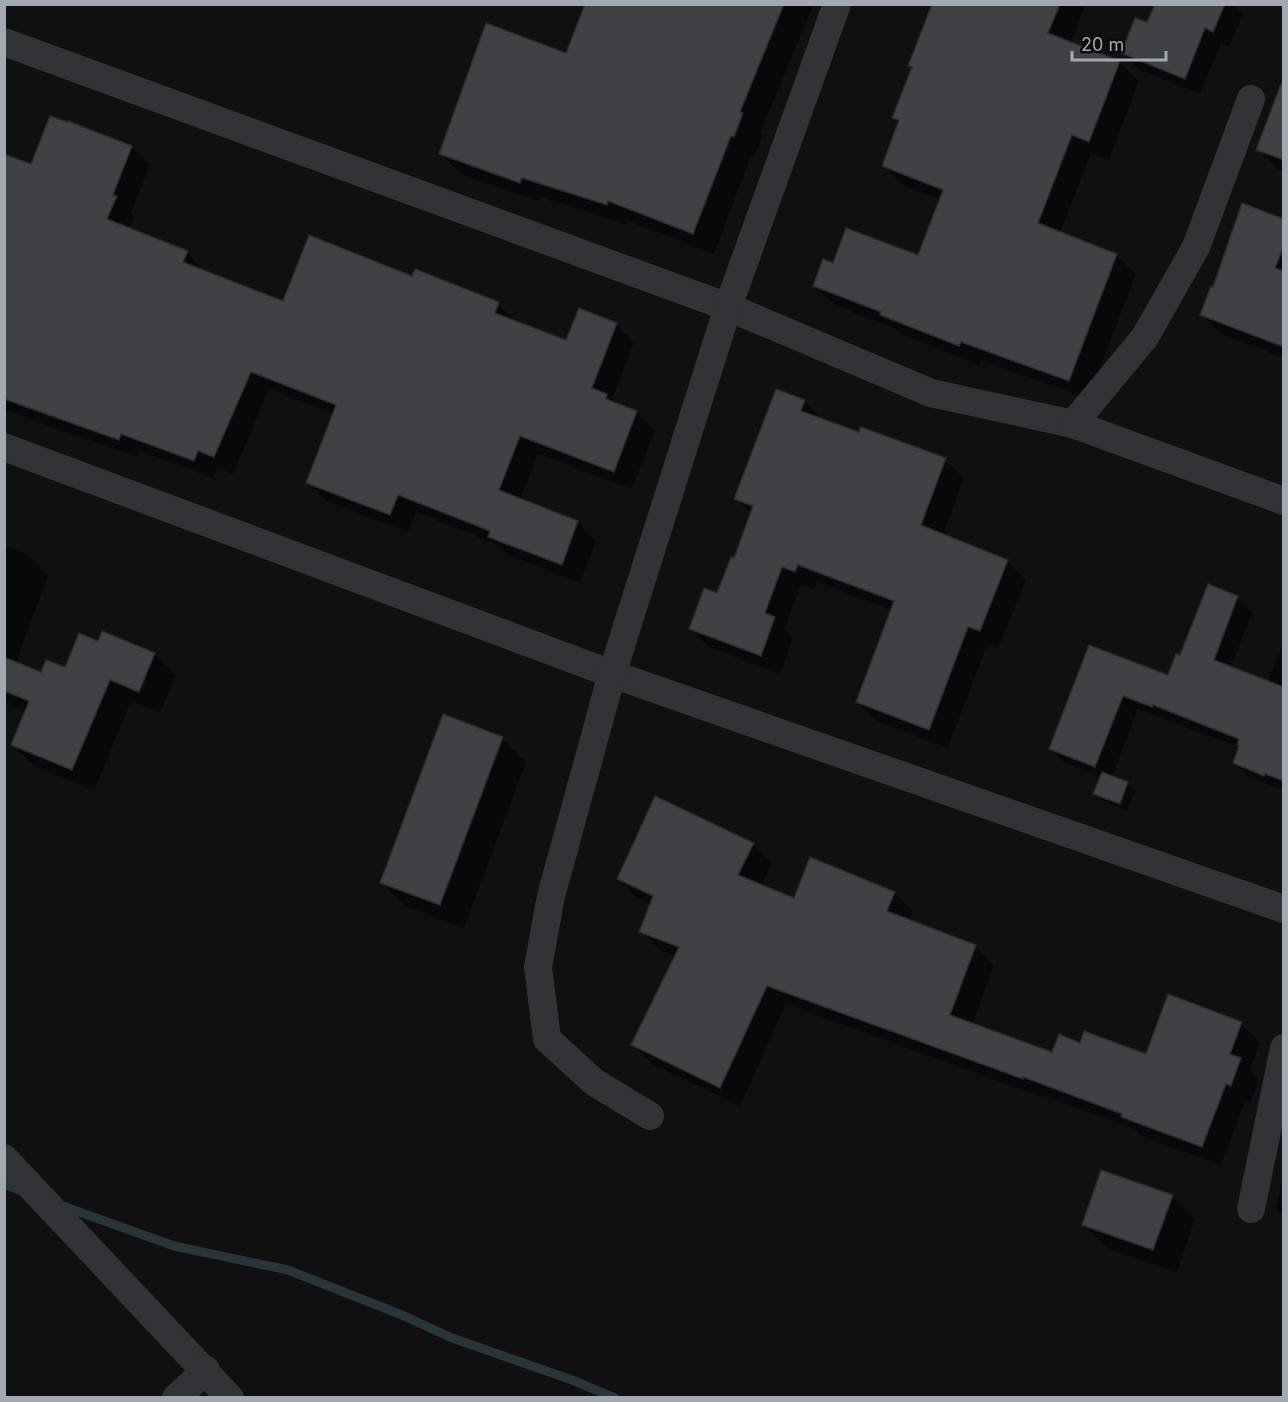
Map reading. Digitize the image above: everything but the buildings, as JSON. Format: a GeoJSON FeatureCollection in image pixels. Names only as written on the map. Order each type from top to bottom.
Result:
{"type":"FeatureCollection","features":[{"type":"Feature","properties":{"kind":"street"},"geometry":{"type":"LineString","coordinates":[[650,1116],[594,1082],[547,1039],[538,967],[550,896],[612,674],[728,308],[837,4]]}},
{"type":"Feature","properties":{"kind":"street"},"geometry":{"type":"LineString","coordinates":[[4,42],[728,308],[931,393],[1073,424],[1284,501]]}},
{"type":"Feature","properties":{"kind":"street"},"geometry":{"type":"LineString","coordinates":[[1073,424],[1145,337],[1196,247],[1251,99]]}},
{"type":"Feature","properties":{"kind":"street"},"geometry":{"type":"LineString","coordinates":[[4,447],[612,674],[1284,909]]}},
{"type":"Feature","properties":{"kind":"street"},"geometry":{"type":"LineString","coordinates":[[1251,1209],[1284,1048]]}},
{"type":"Feature","properties":{"kind":"street"},"geometry":{"type":"LineString","coordinates":[[4,1158],[230,1398]]}},
{"type":"Feature","properties":{"kind":"street"},"geometry":{"type":"LineString","coordinates":[[176,1398],[206,1370]]}},
{"type":"Feature","properties":{"kind":"waterway"},"geometry":{"type":"LineString","coordinates":[[4,1184],[22,1191]]}},
{"type":"Feature","properties":{"kind":"waterway"},"geometry":{"type":"LineString","coordinates":[[60,1205],[174,1246],[288,1270],[402,1315],[452,1338],[572,1380],[615,1398]]}}]}
